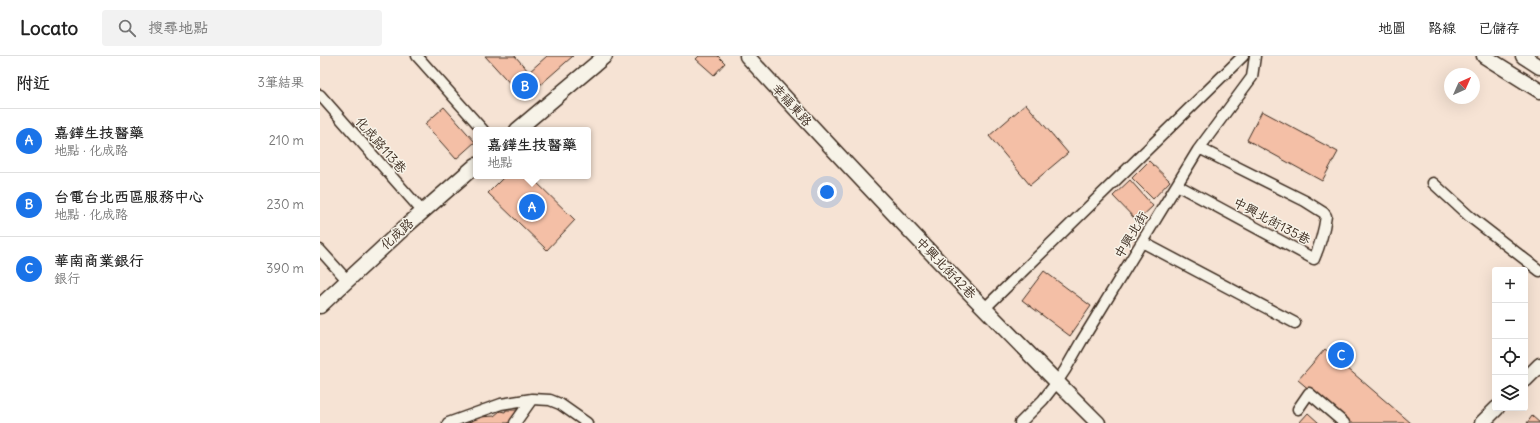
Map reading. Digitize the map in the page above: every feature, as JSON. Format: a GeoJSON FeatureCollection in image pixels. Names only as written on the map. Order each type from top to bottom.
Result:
{"type":"FeatureCollection","features":[{"type":"Feature","properties":{"kind":"street"},"geometry":{"type":"LineString","coordinates":[[417,56],[480,127]]}},
{"type":"Feature","properties":{"kind":"street"},"geometry":{"type":"LineString","coordinates":[[521,127],[604,56]]}},
{"type":"Feature","properties":{"kind":"street","name":"幸福東路"},"geometry":{"type":"LineString","coordinates":[[747,56],[836,154]]}},
{"type":"Feature","properties":{"kind":"street"},"geometry":{"type":"LineString","coordinates":[[985,308],[1243,56]]}},
{"type":"Feature","properties":{"kind":"street","name":"中興北街"},"geometry":{"type":"LineString","coordinates":[[1020,423],[1043,400],[1065,370],[1198,150],[1252,77],[1255,56]]}},
{"type":"Feature","properties":{"kind":"street"},"geometry":{"type":"LineString","coordinates":[[1484,56],[1540,91]]}},
{"type":"Feature","properties":{"kind":"street"},"geometry":{"type":"LineString","coordinates":[[1523,56],[1540,66]]}},
{"type":"Feature","properties":{"kind":"street","name":"化成路113巷"},"geometry":{"type":"LineString","coordinates":[[320,95],[422,211]]}},
{"type":"Feature","properties":{"kind":"street","name":"中興北街135巷"},"geometry":{"type":"LineString","coordinates":[[1177,185],[1314,259],[1322,239],[1326,216],[1324,213],[1306,201],[1203,150],[1198,150]]}},
{"type":"Feature","properties":{"kind":"street","name":"中興北街42巷"},"geometry":{"type":"LineString","coordinates":[[836,154],[1098,423]]}},
{"type":"Feature","properties":{"kind":"street","name":"化成路"},"geometry":{"type":"LineString","coordinates":[[320,306],[422,211],[473,168]]}},
{"type":"Feature","properties":{"kind":"street"},"geometry":{"type":"LineString","coordinates":[[1433,183],[1469,216],[1540,271]]}},
{"type":"Feature","properties":{"kind":"street"},"geometry":{"type":"LineString","coordinates":[[1142,242],[1294,323]]}},
{"type":"Feature","properties":{"kind":"street"},"geometry":{"type":"LineString","coordinates":[[320,250],[347,280]]}},
{"type":"Feature","properties":{"kind":"street"},"geometry":{"type":"LineString","coordinates":[[1528,377],[1540,365]]}},
{"type":"Feature","properties":{"kind":"street"},"geometry":{"type":"LineString","coordinates":[[1298,409],[1309,392],[1344,423]]}},
{"type":"Feature","properties":{"kind":"street"},"geometry":{"type":"LineString","coordinates":[[448,423],[501,404],[532,399],[550,400],[560,404],[587,423]]}},
{"type":"Feature","properties":{"kind":"street"},"geometry":{"type":"LineString","coordinates":[[515,423],[532,399]]}},
{"type":"Feature","properties":{"kind":"street"},"geometry":{"type":"LineString","coordinates":[[1482,423],[1494,411]]}},
{"type":"Feature","properties":{"kind":"building"},"geometry":{"type":"Polygon","coordinates":[[[485,56],[515,56],[529,72],[547,56],[573,56],[524,99],[485,56]]]}},
{"type":"Feature","properties":{"kind":"building"},"geometry":{"type":"Polygon","coordinates":[[[699,56],[718,56],[725,63],[714,75],[696,59],[699,56]]]}},
{"type":"Feature","properties":{"kind":"building"},"geometry":{"type":"Polygon","coordinates":[[[1026,104],[1068,153],[1030,185],[989,136],[1026,104]]]}},
{"type":"Feature","properties":{"kind":"building"},"geometry":{"type":"Polygon","coordinates":[[[444,107],[473,140],[473,144],[456,159],[425,124],[444,107]]]}},
{"type":"Feature","properties":{"kind":"building"},"geometry":{"type":"Polygon","coordinates":[[[1262,111],[1338,152],[1322,181],[1247,140],[1262,111]]]}},
{"type":"Feature","properties":{"kind":"building"},"geometry":{"type":"Polygon","coordinates":[[[1149,161],[1170,181],[1153,199],[1132,178],[1149,161]]]}},
{"type":"Feature","properties":{"kind":"building"},"geometry":{"type":"Polygon","coordinates":[[[502,179],[533,179],[575,220],[547,250],[488,193],[502,179]]]}},
{"type":"Feature","properties":{"kind":"building"},"geometry":{"type":"Polygon","coordinates":[[[1130,180],[1153,206],[1137,221],[1113,196],[1130,180]]]}},
{"type":"Feature","properties":{"kind":"building"},"geometry":{"type":"Polygon","coordinates":[[[1044,271],[1091,306],[1070,336],[1022,300],[1044,271]]]}},
{"type":"Feature","properties":{"kind":"building"},"geometry":{"type":"Polygon","coordinates":[[[1325,349],[1411,423],[1349,423],[1298,380],[1325,349]]]}},
{"type":"Feature","properties":{"kind":"building"},"geometry":{"type":"Polygon","coordinates":[[[506,410],[521,410],[512,423],[465,423],[480,417],[494,416],[500,411],[505,412],[506,410]]]}},
{"type":"Feature","properties":{"kind":"building"},"geometry":{"type":"Polygon","coordinates":[[[1308,413],[1319,423],[1299,423],[1308,413]]]}},
{"type":"Feature","properties":{"kind":"building"},"geometry":{"type":"Polygon","coordinates":[[[1532,416],[1540,423],[1527,423],[1532,416]]]}},
{"type":"Feature","properties":{"kind":"place","name":"台電台北西區服務中心"},"geometry":{"type":"Point","coordinates":[525,86]}},
{"type":"Feature","properties":{"kind":"place","name":"嘉鏵生技醫藥"},"geometry":{"type":"Point","coordinates":[532,207]}},
{"type":"Feature","properties":{"kind":"place","name":"華南商業銀行"},"geometry":{"type":"Point","coordinates":[1341,355]}}]}
